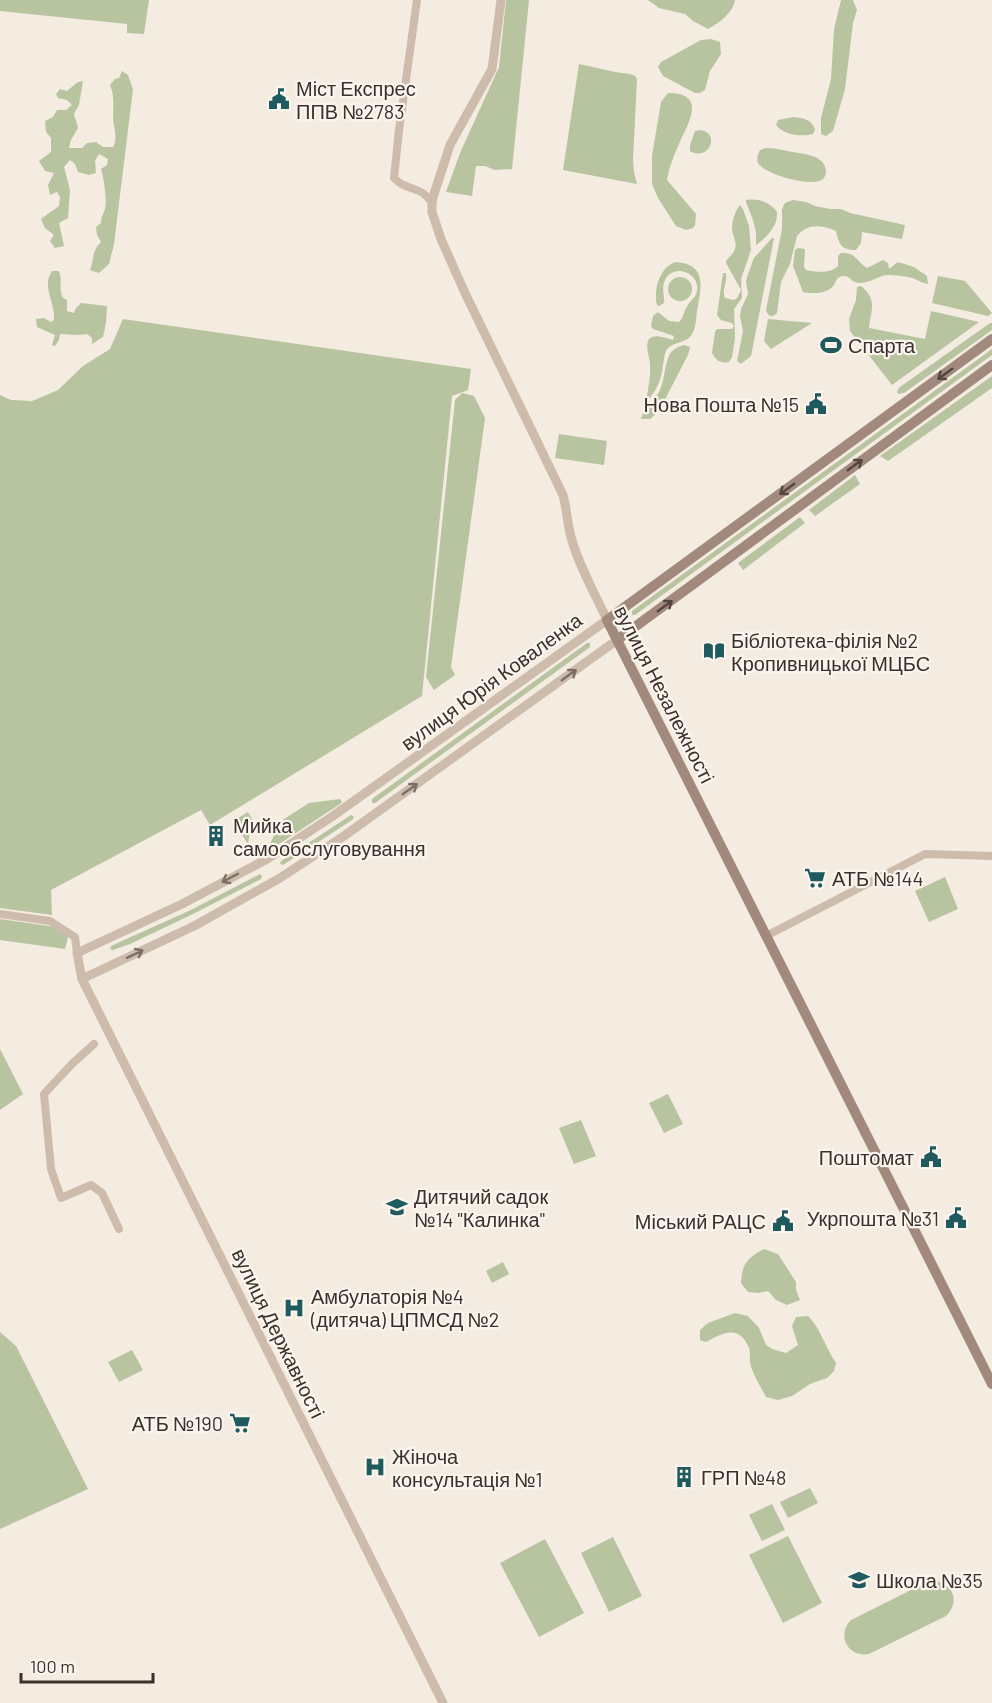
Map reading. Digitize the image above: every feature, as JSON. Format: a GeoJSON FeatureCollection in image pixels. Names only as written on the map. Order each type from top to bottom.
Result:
{"type":"FeatureCollection","features":[{"type":"Feature","properties":{"kind":"main road","name":"вулиця Юрія Коваленка"},"geometry":{"type":"LineString","coordinates":[[607,620],[992,339]]}},
{"type":"Feature","properties":{"kind":"main road","name":"вулиця Юрія Коваленка"},"geometry":{"type":"LineString","coordinates":[[617,640],[992,365]]}},
{"type":"Feature","properties":{"kind":"main road","name":"вулиця Незалежності"},"geometry":{"type":"LineString","coordinates":[[607,620],[992,1384]]}},
{"type":"Feature","properties":{"kind":"street"},"geometry":{"type":"LineString","coordinates":[[417,0],[394,178],[401,185],[425,194],[432,202]]}},
{"type":"Feature","properties":{"kind":"street"},"geometry":{"type":"LineString","coordinates":[[432,202],[450,145],[492,69],[501,0]]}},
{"type":"Feature","properties":{"kind":"street","name":"вулиця Незалежності"},"geometry":{"type":"LineString","coordinates":[[432,202],[435,223],[465,293],[566,503],[571,538],[607,620]]}},
{"type":"Feature","properties":{"kind":"street","name":"вулиця Юрія Коваленка"},"geometry":{"type":"LineString","coordinates":[[77,953],[182,904],[269,858],[333,816],[607,620]]}},
{"type":"Feature","properties":{"kind":"street","name":"вулиця Юрія Коваленка"},"geometry":{"type":"LineString","coordinates":[[82,979],[196,925],[280,878],[353,830],[617,640]]}},
{"type":"Feature","properties":{"kind":"street"},"geometry":{"type":"LineString","coordinates":[[766,936],[925,854],[992,856]]}},
{"type":"Feature","properties":{"kind":"street"},"geometry":{"type":"LineString","coordinates":[[0,914],[50,921],[75,937],[77,953]]}},
{"type":"Feature","properties":{"kind":"street","name":"вулиця Державності"},"geometry":{"type":"LineString","coordinates":[[77,953],[82,979],[443,1703]]}},
{"type":"Feature","properties":{"kind":"street"},"geometry":{"type":"LineString","coordinates":[[94,1044],[44,1094],[51,1169],[61,1198],[91,1185],[102,1193],[119,1228]]}},
{"type":"Feature","properties":{"kind":"green space"},"geometry":{"type":"Polygon","coordinates":[[[0,0],[149,0],[144,34],[127,33],[127,24],[0,11],[0,0]]]}},
{"type":"Feature","properties":{"kind":"green space"},"geometry":{"type":"Polygon","coordinates":[[[506,0],[529,0],[512,169],[495,170],[485,166],[476,166],[472,196],[446,192],[460,153],[499,67],[506,0]]]}},
{"type":"Feature","properties":{"kind":"green space"},"geometry":{"type":"Polygon","coordinates":[[[648,0],[735,0],[734,5],[721,21],[708,29],[685,14],[659,8],[648,0]]]}},
{"type":"Feature","properties":{"kind":"green space"},"geometry":{"type":"Polygon","coordinates":[[[841,0],[853,0],[857,10],[853,23],[845,89],[833,131],[826,136],[821,134],[821,118],[831,79],[834,29],[841,0]]]}},
{"type":"Feature","properties":{"kind":"green space"},"geometry":{"type":"Polygon","coordinates":[[[711,39],[720,42],[721,54],[710,71],[705,90],[695,93],[663,76],[658,67],[661,62],[701,40],[711,39]]]}},
{"type":"Feature","properties":{"kind":"green space"},"geometry":{"type":"Polygon","coordinates":[[[579,64],[630,74],[637,79],[633,160],[637,184],[563,170],[579,64]]]}},
{"type":"Feature","properties":{"kind":"green space"},"geometry":{"type":"Polygon","coordinates":[[[122,71],[128,75],[133,89],[114,244],[109,264],[99,273],[90,270],[94,252],[101,242],[96,227],[101,223],[105,209],[105,189],[101,169],[107,165],[108,159],[99,154],[95,161],[96,173],[89,175],[78,172],[75,164],[70,160],[64,167],[70,190],[68,218],[59,223],[64,246],[55,248],[50,241],[54,235],[45,228],[41,219],[59,206],[60,197],[57,192],[50,195],[48,185],[54,173],[45,171],[39,161],[51,152],[51,138],[46,132],[45,121],[53,117],[57,110],[66,110],[72,105],[67,100],[58,98],[56,94],[60,89],[67,91],[78,82],[83,81],[79,105],[74,114],[78,128],[69,148],[82,148],[87,143],[96,142],[103,147],[113,147],[115,137],[110,85],[119,78],[122,71]]]}},
{"type":"Feature","properties":{"kind":"green space"},"geometry":{"type":"Polygon","coordinates":[[[668,93],[680,94],[688,98],[692,111],[667,180],[696,214],[695,225],[686,230],[676,226],[652,184],[652,156],[661,102],[668,93]]]}},
{"type":"Feature","properties":{"kind":"green space"},"geometry":{"type":"Polygon","coordinates":[[[793,117],[809,121],[815,129],[813,134],[793,134],[783,131],[776,125],[778,120],[793,117]]]}},
{"type":"Feature","properties":{"kind":"green space"},"geometry":{"type":"Polygon","coordinates":[[[701,130],[710,137],[710,146],[702,153],[690,151],[695,131],[701,130]]]}},
{"type":"Feature","properties":{"kind":"green space"},"geometry":{"type":"Polygon","coordinates":[[[765,148],[818,158],[825,166],[825,176],[818,181],[809,182],[769,171],[757,161],[760,150],[765,148]]]}},
{"type":"Feature","properties":{"kind":"green space"},"geometry":{"type":"Polygon","coordinates":[[[746,200],[763,202],[777,212],[776,222],[771,231],[756,245],[756,232],[746,200]]]}},
{"type":"Feature","properties":{"kind":"green space"},"geometry":{"type":"Polygon","coordinates":[[[793,200],[905,225],[902,239],[862,232],[861,243],[856,250],[844,247],[836,231],[830,229],[815,226],[801,232],[797,236],[790,264],[781,282],[777,313],[770,316],[766,310],[782,229],[782,209],[785,203],[793,200]]]}},
{"type":"Feature","properties":{"kind":"green space"},"geometry":{"type":"Polygon","coordinates":[[[740,205],[749,226],[751,250],[741,279],[742,298],[734,309],[735,338],[732,357],[729,362],[721,362],[712,353],[715,332],[717,329],[732,329],[734,326],[732,323],[721,320],[717,315],[723,273],[726,273],[725,298],[734,300],[741,290],[726,263],[736,247],[732,226],[735,213],[740,205]]]}},
{"type":"Feature","properties":{"kind":"green space"},"geometry":{"type":"Polygon","coordinates":[[[774,238],[751,356],[741,364],[737,361],[743,331],[741,309],[748,294],[746,281],[754,258],[774,238]]]}},
{"type":"Feature","properties":{"kind":"green space"},"geometry":{"type":"Polygon","coordinates":[[[805,249],[804,267],[806,270],[818,272],[835,269],[838,266],[838,256],[846,253],[853,255],[867,268],[883,260],[888,263],[889,269],[898,262],[914,267],[927,276],[928,284],[898,275],[887,275],[859,283],[843,276],[824,292],[803,292],[793,266],[795,250],[805,249]]]}},
{"type":"Feature","properties":{"kind":"green space"},"geometry":{"type":"Polygon","coordinates":[[[676,262],[693,267],[700,279],[695,326],[690,337],[666,351],[658,385],[646,402],[650,373],[648,341],[654,336],[673,340],[674,336],[653,329],[651,326],[653,316],[658,312],[669,321],[679,322],[686,307],[696,294],[696,281],[692,276],[681,271],[675,272],[669,274],[665,280],[664,303],[657,305],[656,293],[659,279],[670,264],[676,262]]]}},
{"type":"Feature","properties":{"kind":"green space"},"geometry":{"type":"Polygon","coordinates":[[[52,271],[59,271],[63,298],[67,300],[67,311],[74,313],[81,303],[107,306],[103,337],[92,344],[92,338],[87,334],[60,334],[55,346],[52,345],[55,335],[37,327],[36,319],[44,318],[51,322],[54,320],[48,289],[52,271]]]}},
{"type":"Feature","properties":{"kind":"green space"},"geometry":{"type":"Polygon","coordinates":[[[938,276],[965,281],[992,313],[988,316],[932,303],[938,276]]]}},
{"type":"Feature","properties":{"kind":"green space"},"geometry":{"type":"Polygon","coordinates":[[[680,277],[689,280],[692,289],[689,298],[680,301],[671,298],[668,289],[671,280],[680,277]]]}},
{"type":"Feature","properties":{"kind":"green space"},"geometry":{"type":"Polygon","coordinates":[[[861,286],[872,301],[869,328],[925,339],[931,311],[979,322],[892,385],[850,331],[849,319],[856,300],[857,287],[861,286]]]}},
{"type":"Feature","properties":{"kind":"green space"},"geometry":{"type":"Polygon","coordinates":[[[123,319],[471,369],[468,390],[452,396],[422,696],[210,825],[201,810],[51,890],[52,915],[0,908],[0,395],[11,400],[32,401],[58,390],[83,366],[110,349],[123,319]]]}},
{"type":"Feature","properties":{"kind":"green space"},"geometry":{"type":"Polygon","coordinates":[[[768,319],[812,323],[771,349],[764,341],[768,319]]]}},
{"type":"Feature","properties":{"kind":"green space"},"geometry":{"type":"Polygon","coordinates":[[[992,323],[992,330],[904,393],[898,394],[900,387],[992,323]]]}},
{"type":"Feature","properties":{"kind":"green space"},"geometry":{"type":"Polygon","coordinates":[[[684,345],[690,347],[688,355],[659,411],[650,419],[641,419],[659,392],[670,354],[684,345]]]}},
{"type":"Feature","properties":{"kind":"green space"},"geometry":{"type":"Polygon","coordinates":[[[992,349],[992,355],[632,615],[632,611],[992,349]]]}},
{"type":"Feature","properties":{"kind":"green space"},"geometry":{"type":"Polygon","coordinates":[[[992,376],[992,388],[888,461],[880,456],[992,376]]]}},
{"type":"Feature","properties":{"kind":"green space"},"geometry":{"type":"Polygon","coordinates":[[[462,393],[474,396],[485,418],[451,667],[455,675],[434,690],[426,677],[455,400],[462,393]]]}},
{"type":"Feature","properties":{"kind":"green space"},"geometry":{"type":"Polygon","coordinates":[[[559,434],[607,441],[604,465],[555,458],[559,434]]]}},
{"type":"Feature","properties":{"kind":"green space"},"geometry":{"type":"Polygon","coordinates":[[[855,475],[860,484],[815,516],[809,510],[855,475]]]}},
{"type":"Feature","properties":{"kind":"green space"},"geometry":{"type":"Polygon","coordinates":[[[800,517],[805,523],[743,570],[738,563],[800,517]]]}},
{"type":"Feature","properties":{"kind":"green space"},"geometry":{"type":"Polygon","coordinates":[[[590,643],[590,647],[372,803],[372,799],[590,643]]]}},
{"type":"Feature","properties":{"kind":"green space"},"geometry":{"type":"Polygon","coordinates":[[[340,799],[342,802],[340,804],[273,848],[268,848],[281,821],[309,803],[340,799]]]}},
{"type":"Feature","properties":{"kind":"green space"},"geometry":{"type":"Polygon","coordinates":[[[248,812],[252,819],[248,844],[233,821],[248,812]]]}},
{"type":"Feature","properties":{"kind":"green space"},"geometry":{"type":"Polygon","coordinates":[[[351,815],[354,817],[352,820],[283,865],[280,864],[281,861],[351,815]]]}},
{"type":"Feature","properties":{"kind":"green space"},"geometry":{"type":"Polygon","coordinates":[[[260,874],[261,879],[195,913],[130,944],[110,949],[111,946],[193,909],[260,874]]]}},
{"type":"Feature","properties":{"kind":"green space"},"geometry":{"type":"Polygon","coordinates":[[[945,877],[958,909],[929,922],[915,891],[945,877]]]}},
{"type":"Feature","properties":{"kind":"green space"},"geometry":{"type":"Polygon","coordinates":[[[0,919],[70,929],[65,949],[0,940],[0,919]]]}},
{"type":"Feature","properties":{"kind":"green space"},"geometry":{"type":"Polygon","coordinates":[[[0,1049],[23,1094],[0,1110],[0,1049]]]}},
{"type":"Feature","properties":{"kind":"green space"},"geometry":{"type":"Polygon","coordinates":[[[668,1094],[683,1124],[664,1133],[649,1103],[668,1094]]]}},
{"type":"Feature","properties":{"kind":"green space"},"geometry":{"type":"Polygon","coordinates":[[[581,1120],[596,1156],[574,1164],[559,1128],[581,1120]]]}},
{"type":"Feature","properties":{"kind":"green space"},"geometry":{"type":"Polygon","coordinates":[[[764,1249],[778,1254],[796,1282],[800,1300],[787,1305],[776,1300],[768,1291],[748,1292],[741,1283],[746,1262],[764,1249]]]}},
{"type":"Feature","properties":{"kind":"green space"},"geometry":{"type":"Polygon","coordinates":[[[503,1262],[509,1274],[492,1283],[486,1271],[503,1262]]]}},
{"type":"Feature","properties":{"kind":"green space"},"geometry":{"type":"Polygon","coordinates":[[[735,1313],[748,1316],[759,1328],[766,1345],[786,1353],[798,1345],[792,1326],[796,1317],[808,1316],[836,1363],[834,1371],[827,1378],[810,1384],[792,1396],[778,1400],[766,1397],[753,1371],[749,1348],[745,1340],[735,1333],[730,1333],[706,1342],[700,1340],[700,1330],[708,1323],[735,1313]]]}},
{"type":"Feature","properties":{"kind":"green space"},"geometry":{"type":"Polygon","coordinates":[[[0,1332],[16,1346],[88,1489],[0,1529],[0,1332]]]}},
{"type":"Feature","properties":{"kind":"green space"},"geometry":{"type":"Polygon","coordinates":[[[132,1350],[143,1370],[119,1382],[108,1362],[132,1350]]]}},
{"type":"Feature","properties":{"kind":"green space"},"geometry":{"type":"Polygon","coordinates":[[[810,1488],[818,1503],[788,1518],[780,1502],[810,1488]]]}},
{"type":"Feature","properties":{"kind":"green space"},"geometry":{"type":"Polygon","coordinates":[[[772,1504],[785,1530],[762,1541],[749,1515],[772,1504]]]}},
{"type":"Feature","properties":{"kind":"green space"},"geometry":{"type":"Polygon","coordinates":[[[788,1536],[822,1603],[783,1623],[749,1555],[788,1536]]]}},
{"type":"Feature","properties":{"kind":"green space"},"geometry":{"type":"Polygon","coordinates":[[[613,1537],[642,1596],[609,1612],[581,1553],[613,1537]]]}},
{"type":"Feature","properties":{"kind":"green space"},"geometry":{"type":"Polygon","coordinates":[[[545,1539],[584,1613],[539,1637],[500,1563],[545,1539]]]}},
{"type":"Feature","properties":{"kind":"green space"},"geometry":{"type":"Polygon","coordinates":[[[935,1581],[947,1586],[953,1594],[953,1605],[946,1616],[869,1654],[855,1652],[846,1644],[845,1632],[851,1620],[927,1582],[935,1581]]]}},
{"type":"Feature","properties":{"kind":"place","name":"Міст Експрес ППВ №2783"},"geometry":{"type":"Point","coordinates":[279,99]}},
{"type":"Feature","properties":{"kind":"place","name":"Спарта"},"geometry":{"type":"Point","coordinates":[831,345]}},
{"type":"Feature","properties":{"kind":"place","name":"Нова Пошта №15"},"geometry":{"type":"Point","coordinates":[816,404]}},
{"type":"Feature","properties":{"kind":"place","name":"Бібліотека-філія №2 Кропивницької МЦБС"},"geometry":{"type":"Point","coordinates":[714,651]}},
{"type":"Feature","properties":{"kind":"place","name":"Мийка самообслуговування"},"geometry":{"type":"Point","coordinates":[216,836]}},
{"type":"Feature","properties":{"kind":"place","name":"АТБ №144"},"geometry":{"type":"Point","coordinates":[815,878]}},
{"type":"Feature","properties":{"kind":"place","name":"Поштомат"},"geometry":{"type":"Point","coordinates":[931,1157]}},
{"type":"Feature","properties":{"kind":"place","name":"Дитячий садок №14 \"Калинка\""},"geometry":{"type":"Point","coordinates":[397,1207]}},
{"type":"Feature","properties":{"kind":"place","name":"Укрпошта №31"},"geometry":{"type":"Point","coordinates":[956,1218]}},
{"type":"Feature","properties":{"kind":"place","name":"Міський РАЦС"},"geometry":{"type":"Point","coordinates":[783,1221]}},
{"type":"Feature","properties":{"kind":"place","name":"Амбулаторія №4 (дитяча) ЦПМСД №2"},"geometry":{"type":"Point","coordinates":[294,1308]}},
{"type":"Feature","properties":{"kind":"place","name":"АТБ №190"},"geometry":{"type":"Point","coordinates":[240,1423]}},
{"type":"Feature","properties":{"kind":"place","name":"Жіноча консультація №1"},"geometry":{"type":"Point","coordinates":[375,1467]}},
{"type":"Feature","properties":{"kind":"place","name":"ГРП №48"},"geometry":{"type":"Point","coordinates":[684,1477]}},
{"type":"Feature","properties":{"kind":"place","name":"Школа №35"},"geometry":{"type":"Point","coordinates":[859,1580]}}]}
